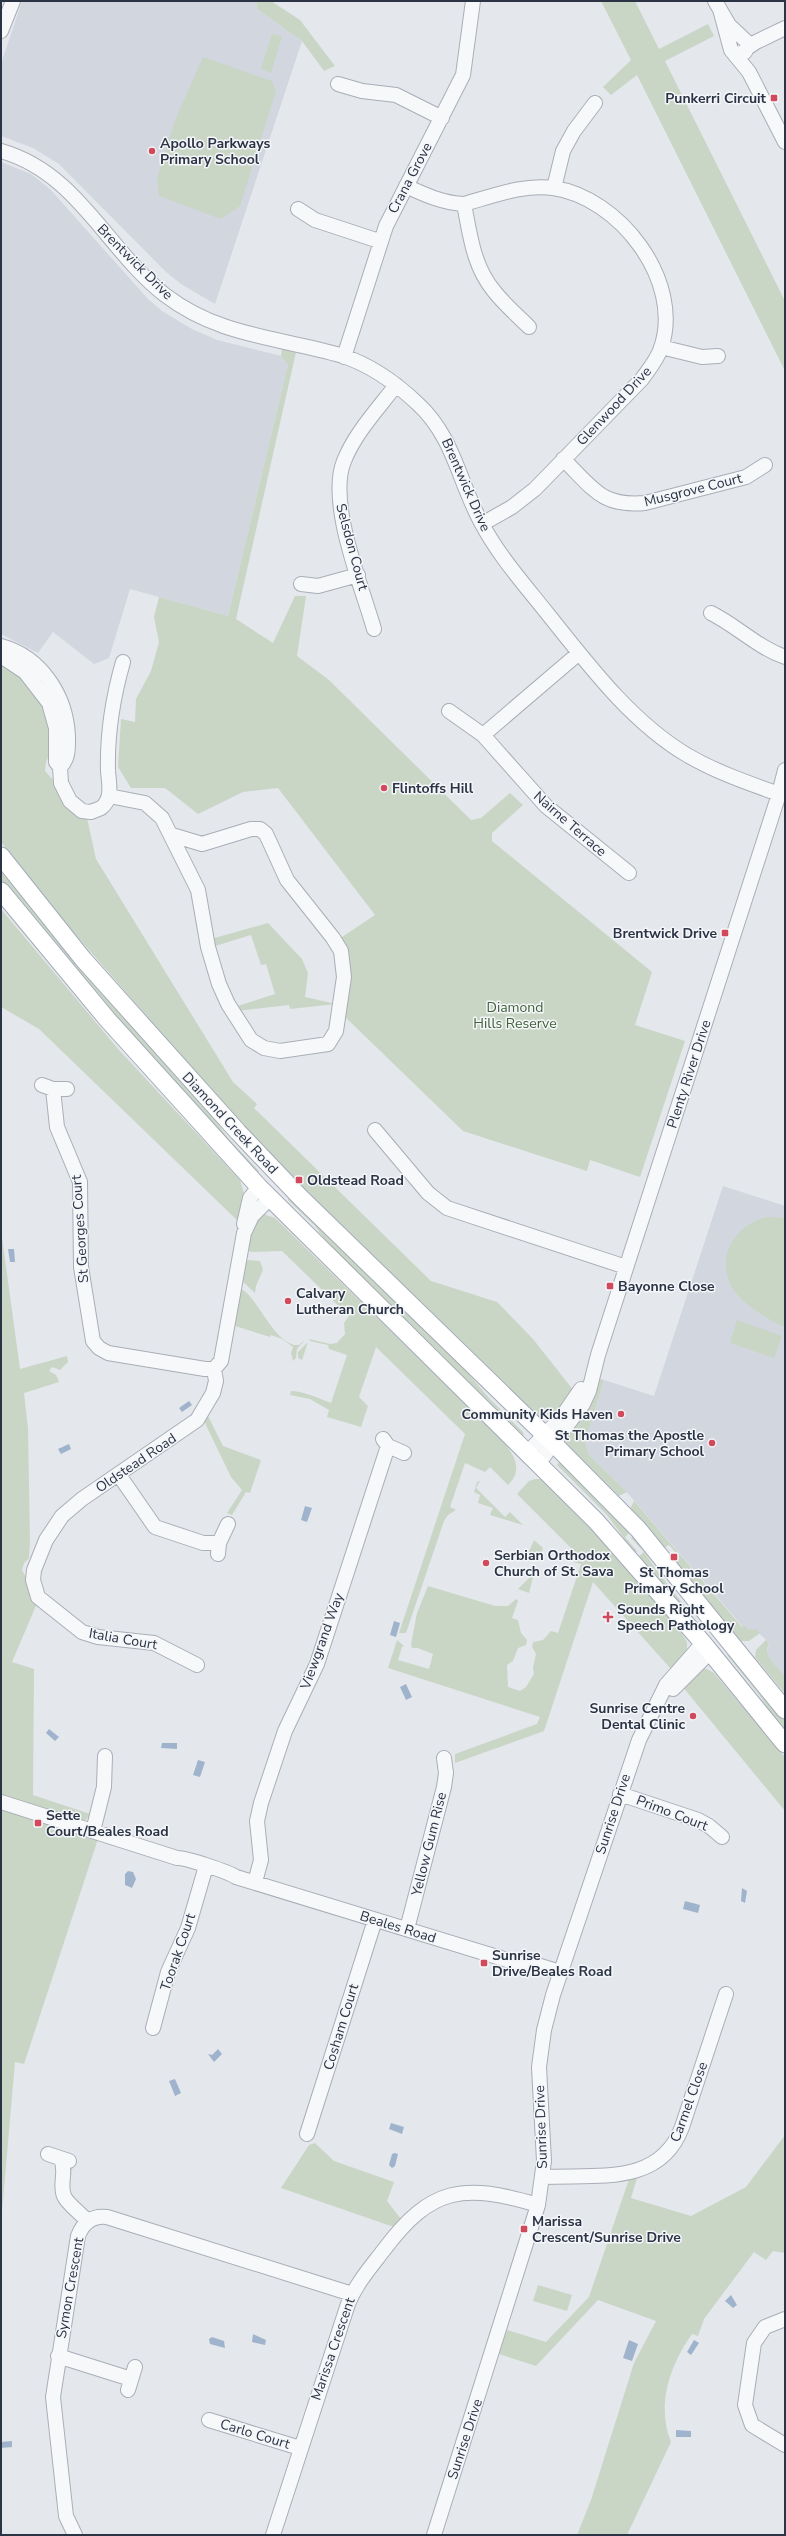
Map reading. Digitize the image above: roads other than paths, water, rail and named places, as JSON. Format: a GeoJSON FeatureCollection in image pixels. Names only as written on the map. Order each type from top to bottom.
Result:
{"type":"FeatureCollection","features":[{"type":"Feature","properties":{"kind":"main road","name":"Diamond Creek Road"},"geometry":{"type":"LineString","coordinates":[[1,856],[59,930],[132,1015],[281,1178],[549,1439],[638,1528],[785,1710]]}},
{"type":"Feature","properties":{"kind":"main road","name":"Diamond Creek Road"},"geometry":{"type":"LineString","coordinates":[[1,891],[122,1036],[264,1192],[596,1521],[706,1647],[785,1744]]}},
{"type":"Feature","properties":{"kind":"main road"},"geometry":{"type":"LineString","coordinates":[[264,1192],[270,1178],[281,1178]]}},
{"type":"Feature","properties":{"kind":"main road","name":"Sunrise Drive"},"geometry":{"type":"LineString","coordinates":[[706,1647],[714,1634],[722,1633]]}},
{"type":"Feature","properties":{"kind":"street"},"geometry":{"type":"LineString","coordinates":[[1,8],[3,1]]}},
{"type":"Feature","properties":{"kind":"street"},"geometry":{"type":"LineString","coordinates":[[1,31],[13,1]]}},
{"type":"Feature","properties":{"kind":"street","name":"Crana Grove"},"geometry":{"type":"LineString","coordinates":[[344,357],[380,241],[462,75],[473,1]]}},
{"type":"Feature","properties":{"kind":"street"},"geometry":{"type":"LineString","coordinates":[[718,7],[741,46],[761,94],[785,142]]}},
{"type":"Feature","properties":{"kind":"street"},"geometry":{"type":"LineString","coordinates":[[741,46],[785,28]]}},
{"type":"Feature","properties":{"kind":"street"},"geometry":{"type":"LineString","coordinates":[[338,84],[362,92],[396,95],[442,118]]}},
{"type":"Feature","properties":{"kind":"street"},"geometry":{"type":"LineString","coordinates":[[554,188],[563,150],[574,131],[595,103]]}},
{"type":"Feature","properties":{"kind":"street","name":"Brentwick Drive"},"geometry":{"type":"LineString","coordinates":[[1,151],[34,163],[55,178],[150,281],[172,300],[199,317],[247,335],[344,357],[360,363],[396,385],[428,414],[446,439],[482,524],[514,572],[579,653],[620,700],[670,743],[687,755],[729,776],[782,789]]}},
{"type":"Feature","properties":{"kind":"street","name":"Glenwood Drive"},"geometry":{"type":"LineString","coordinates":[[406,186],[442,201],[464,204],[513,190],[554,188],[593,202],[626,227],[645,252],[659,282],[665,318],[661,347],[654,364],[642,379],[529,494],[512,507],[482,524]]}},
{"type":"Feature","properties":{"kind":"street"},"geometry":{"type":"LineString","coordinates":[[464,204],[471,244],[482,272],[493,291],[529,327]]}},
{"type":"Feature","properties":{"kind":"street"},"geometry":{"type":"LineString","coordinates":[[298,209],[315,220],[380,241]]}},
{"type":"Feature","properties":{"kind":"street"},"geometry":{"type":"LineString","coordinates":[[661,347],[702,357],[718,356]]}},
{"type":"Feature","properties":{"kind":"street","name":"Selsdon Court"},"geometry":{"type":"LineString","coordinates":[[374,629],[339,501],[340,472],[352,446],[396,385]]}},
{"type":"Feature","properties":{"kind":"street","name":"Musgrove Court"},"geometry":{"type":"LineString","coordinates":[[563,459],[603,497],[616,503],[630,504],[646,503],[746,477],[765,465]]}},
{"type":"Feature","properties":{"kind":"street"},"geometry":{"type":"LineString","coordinates":[[301,584],[318,586],[358,575]]}},
{"type":"Feature","properties":{"kind":"street"},"geometry":{"type":"LineString","coordinates":[[711,613],[728,622],[762,646],[785,656]]}},
{"type":"Feature","properties":{"kind":"street"},"geometry":{"type":"LineString","coordinates":[[1,646],[33,662],[48,678],[57,692],[66,715],[68,740],[67,756],[60,767]]}},
{"type":"Feature","properties":{"kind":"street"},"geometry":{"type":"LineString","coordinates":[[483,735],[579,653]]}},
{"type":"Feature","properties":{"kind":"street"},"geometry":{"type":"LineString","coordinates":[[1,656],[25,672],[49,703],[56,728],[56,762],[60,767],[63,788],[70,801],[78,810],[86,812],[98,810],[104,806],[109,796],[111,720],[123,662]]}},
{"type":"Feature","properties":{"kind":"street","name":"Nairne Terrace"},"geometry":{"type":"LineString","coordinates":[[449,711],[483,735],[546,806],[628,874]]}},
{"type":"Feature","properties":{"kind":"street","name":"Plenty River Drive"},"geometry":{"type":"LineString","coordinates":[[532,1458],[549,1439],[574,1401],[586,1381],[598,1355],[782,789],[785,770]]}},
{"type":"Feature","properties":{"kind":"street"},"geometry":{"type":"LineString","coordinates":[[109,796],[135,800],[150,806],[162,818],[198,890],[208,947],[219,984],[247,1035],[260,1046],[280,1051],[328,1044],[335,1035],[337,1024],[344,977],[343,957],[333,938],[287,880],[266,834],[260,829],[251,829],[202,844],[172,836]]}},
{"type":"Feature","properties":{"kind":"street","name":"St Georges Court"},"geometry":{"type":"LineString","coordinates":[[54,1088],[57,1127],[78,1171],[80,1182],[81,1267],[93,1341],[99,1348],[108,1353],[205,1369],[214,1369]]}},
{"type":"Feature","properties":{"kind":"street"},"geometry":{"type":"LineString","coordinates":[[375,1130],[428,1193],[447,1208],[626,1267]]}},
{"type":"Feature","properties":{"kind":"street","name":"Oldstead Road"},"geometry":{"type":"LineString","coordinates":[[34,1570],[48,1536],[62,1516],[82,1499],[197,1420],[213,1393],[216,1381],[214,1369],[221,1361],[244,1233],[247,1207],[250,1198],[264,1192]]}},
{"type":"Feature","properties":{"kind":"street","name":"Viewgrand Way"},"geometry":{"type":"LineString","coordinates":[[256,1882],[261,1860],[257,1821],[261,1803],[282,1737],[317,1664],[386,1442],[404,1453]]}},
{"type":"Feature","properties":{"kind":"street"},"geometry":{"type":"LineString","coordinates":[[119,1475],[155,1527],[218,1548],[228,1524]]}},
{"type":"Feature","properties":{"kind":"street","name":"Italia Court"},"geometry":{"type":"LineString","coordinates":[[34,1570],[33,1586],[38,1597],[82,1632],[98,1637],[154,1643],[197,1664]]}},
{"type":"Feature","properties":{"kind":"street","name":"Sunrise Drive"},"geometry":{"type":"LineString","coordinates":[[434,2535],[538,2205],[543,2176],[544,2139],[540,2067],[544,2030],[559,1977],[639,1740],[649,1720],[669,1688],[706,1647]]}},
{"type":"Feature","properties":{"kind":"street"},"geometry":{"type":"LineString","coordinates":[[93,1831],[105,1782],[105,1756]]}},
{"type":"Feature","properties":{"kind":"street","name":"Yellow Gum Rise"},"geometry":{"type":"LineString","coordinates":[[407,1929],[444,1787],[446,1773],[444,1758]]}},
{"type":"Feature","properties":{"kind":"street","name":"Primo Court"},"geometry":{"type":"LineString","coordinates":[[620,1794],[698,1820],[710,1826],[722,1837]]}},
{"type":"Feature","properties":{"kind":"street","name":"Beales Road"},"geometry":{"type":"LineString","coordinates":[[1,1802],[177,1858],[182,1865],[227,1879],[236,1877],[256,1882],[530,1967],[535,1974],[559,1977]]}},
{"type":"Feature","properties":{"kind":"street","name":"Toorak Court"},"geometry":{"type":"LineString","coordinates":[[152,2030],[170,1968],[188,1928],[204,1871]]}},
{"type":"Feature","properties":{"kind":"street","name":"Cosham Court"},"geometry":{"type":"LineString","coordinates":[[307,2134],[375,1920]]}},
{"type":"Feature","properties":{"kind":"street","name":"Carmel Close"},"geometry":{"type":"LineString","coordinates":[[543,2176],[635,2172],[657,2163],[666,2155],[678,2138],[726,1994]]}},
{"type":"Feature","properties":{"kind":"street"},"geometry":{"type":"LineString","coordinates":[[60,2158],[65,2170],[62,2187],[64,2197],[87,2221]]}},
{"type":"Feature","properties":{"kind":"street","name":"Marissa Crescent"},"geometry":{"type":"LineString","coordinates":[[273,2535],[300,2448],[352,2294],[404,2224],[422,2208],[435,2201],[459,2193],[480,2192],[499,2194],[538,2205]]}},
{"type":"Feature","properties":{"kind":"street","name":"Symon Crescent"},"geometry":{"type":"LineString","coordinates":[[75,2535],[66,2516],[54,2404],[58,2356],[78,2236],[87,2221],[96,2217],[107,2217],[352,2294]]}},
{"type":"Feature","properties":{"kind":"street"},"geometry":{"type":"LineString","coordinates":[[785,2319],[765,2327],[754,2343],[745,2405],[752,2425],[785,2445]]}},
{"type":"Feature","properties":{"kind":"street"},"geometry":{"type":"LineString","coordinates":[[58,2356],[131,2379]]}},
{"type":"Feature","properties":{"kind":"street","name":"Carlo Court"},"geometry":{"type":"LineString","coordinates":[[209,2420],[300,2448]]}},
{"type":"Feature","properties":{"kind":"water"},"geometry":{"type":"Polygon","coordinates":[[[8,1249],[14,1249],[15,1262],[10,1262],[8,1249]]]}},
{"type":"Feature","properties":{"kind":"water"},"geometry":{"type":"Polygon","coordinates":[[[189,1401],[192,1405],[182,1412],[179,1408],[189,1401]]]}},
{"type":"Feature","properties":{"kind":"water"},"geometry":{"type":"Polygon","coordinates":[[[69,1444],[71,1449],[61,1454],[58,1449],[69,1444]]]}},
{"type":"Feature","properties":{"kind":"water"},"geometry":{"type":"Polygon","coordinates":[[[305,1506],[312,1508],[307,1522],[301,1520],[305,1506]]]}},
{"type":"Feature","properties":{"kind":"water"},"geometry":{"type":"Polygon","coordinates":[[[394,1621],[400,1623],[396,1637],[390,1635],[394,1621]]]}},
{"type":"Feature","properties":{"kind":"water"},"geometry":{"type":"Polygon","coordinates":[[[406,1684],[412,1697],[406,1700],[400,1687],[406,1684]]]}},
{"type":"Feature","properties":{"kind":"water"},"geometry":{"type":"Polygon","coordinates":[[[49,1729],[59,1737],[55,1741],[46,1733],[49,1729]]]}},
{"type":"Feature","properties":{"kind":"water"},"geometry":{"type":"Polygon","coordinates":[[[162,1743],[177,1743],[177,1749],[161,1748],[162,1743]]]}},
{"type":"Feature","properties":{"kind":"water"},"geometry":{"type":"Polygon","coordinates":[[[198,1760],[205,1762],[200,1777],[193,1775],[198,1760]]]}},
{"type":"Feature","properties":{"kind":"water"},"geometry":{"type":"Polygon","coordinates":[[[128,1871],[133,1872],[136,1879],[132,1888],[125,1885],[125,1874],[128,1871]]]}},
{"type":"Feature","properties":{"kind":"water"},"geometry":{"type":"Polygon","coordinates":[[[742,1888],[747,1891],[745,1903],[741,1901],[742,1888]]]}},
{"type":"Feature","properties":{"kind":"water"},"geometry":{"type":"Polygon","coordinates":[[[685,1901],[700,1905],[698,1913],[683,1909],[685,1901]]]}},
{"type":"Feature","properties":{"kind":"water"},"geometry":{"type":"Polygon","coordinates":[[[218,2049],[222,2054],[214,2062],[208,2054],[212,2055],[218,2049]]]}},
{"type":"Feature","properties":{"kind":"water"},"geometry":{"type":"Polygon","coordinates":[[[175,2079],[181,2093],[175,2096],[169,2081],[175,2079]]]}},
{"type":"Feature","properties":{"kind":"water"},"geometry":{"type":"Polygon","coordinates":[[[391,2123],[404,2127],[402,2134],[389,2129],[391,2123]]]}},
{"type":"Feature","properties":{"kind":"water"},"geometry":{"type":"Polygon","coordinates":[[[392,2154],[398,2154],[395,2166],[392,2168],[389,2165],[392,2154]]]}},
{"type":"Feature","properties":{"kind":"water"},"geometry":{"type":"Polygon","coordinates":[[[731,2295],[737,2305],[733,2308],[725,2301],[731,2295]]]}},
{"type":"Feature","properties":{"kind":"water"},"geometry":{"type":"Polygon","coordinates":[[[253,2334],[266,2340],[265,2345],[252,2342],[253,2334]]]}},
{"type":"Feature","properties":{"kind":"water"},"geometry":{"type":"Polygon","coordinates":[[[212,2337],[224,2341],[225,2348],[210,2344],[209,2339],[212,2337]]]}},
{"type":"Feature","properties":{"kind":"water"},"geometry":{"type":"Polygon","coordinates":[[[629,2340],[638,2344],[632,2361],[623,2358],[629,2340]]]}},
{"type":"Feature","properties":{"kind":"water"},"geometry":{"type":"Polygon","coordinates":[[[694,2340],[699,2343],[691,2355],[687,2352],[694,2340]]]}},
{"type":"Feature","properties":{"kind":"water"},"geometry":{"type":"Polygon","coordinates":[[[676,2430],[691,2431],[691,2437],[676,2437],[676,2430]]]}},
{"type":"Feature","properties":{"kind":"water"},"geometry":{"type":"Polygon","coordinates":[[[12,2441],[12,2447],[1,2448],[1,2442],[12,2441]]]}},
{"type":"Feature","properties":{"kind":"place","name":"Punkerri Circuit"},"geometry":{"type":"Point","coordinates":[774,98]}},
{"type":"Feature","properties":{"kind":"place","name":"Apollo Parkways Primary School"},"geometry":{"type":"Point","coordinates":[152,151]}},
{"type":"Feature","properties":{"kind":"place","name":"Flintoffs Hill"},"geometry":{"type":"Point","coordinates":[384,788]}},
{"type":"Feature","properties":{"kind":"place","name":"Brentwick Drive"},"geometry":{"type":"Point","coordinates":[725,933]}},
{"type":"Feature","properties":{"kind":"place","name":"Oldstead Road"},"geometry":{"type":"Point","coordinates":[299,1180]}},
{"type":"Feature","properties":{"kind":"place","name":"Bayonne Close"},"geometry":{"type":"Point","coordinates":[610,1286]}},
{"type":"Feature","properties":{"kind":"place","name":"Calvary Lutheran Church"},"geometry":{"type":"Point","coordinates":[288,1301]}},
{"type":"Feature","properties":{"kind":"place","name":"Community Kids Haven"},"geometry":{"type":"Point","coordinates":[621,1414]}},
{"type":"Feature","properties":{"kind":"place","name":"St Thomas the Apostle Primary School"},"geometry":{"type":"Point","coordinates":[712,1443]}},
{"type":"Feature","properties":{"kind":"place","name":"St Thomas Primary School"},"geometry":{"type":"Point","coordinates":[674,1557]}},
{"type":"Feature","properties":{"kind":"place","name":"Serbian Orthodox Church of St. Sava"},"geometry":{"type":"Point","coordinates":[486,1563]}},
{"type":"Feature","properties":{"kind":"place","name":"Sounds Right Speech Pathology"},"geometry":{"type":"Point","coordinates":[608,1617]}},
{"type":"Feature","properties":{"kind":"place","name":"Sunrise Centre Dental Clinic"},"geometry":{"type":"Point","coordinates":[693,1716]}},
{"type":"Feature","properties":{"kind":"place","name":"Sette Court/Beales Road"},"geometry":{"type":"Point","coordinates":[38,1823]}},
{"type":"Feature","properties":{"kind":"place","name":"Sunrise Drive/Beales Road"},"geometry":{"type":"Point","coordinates":[484,1963]}},
{"type":"Feature","properties":{"kind":"place","name":"Marissa Crescent/Sunrise Drive"},"geometry":{"type":"Point","coordinates":[524,2229]}},
{"type":"Feature","properties":{"kind":"park label","name":"Diamond Hills Reserve"},"geometry":{"type":"Point","coordinates":[515,1016]}}]}
